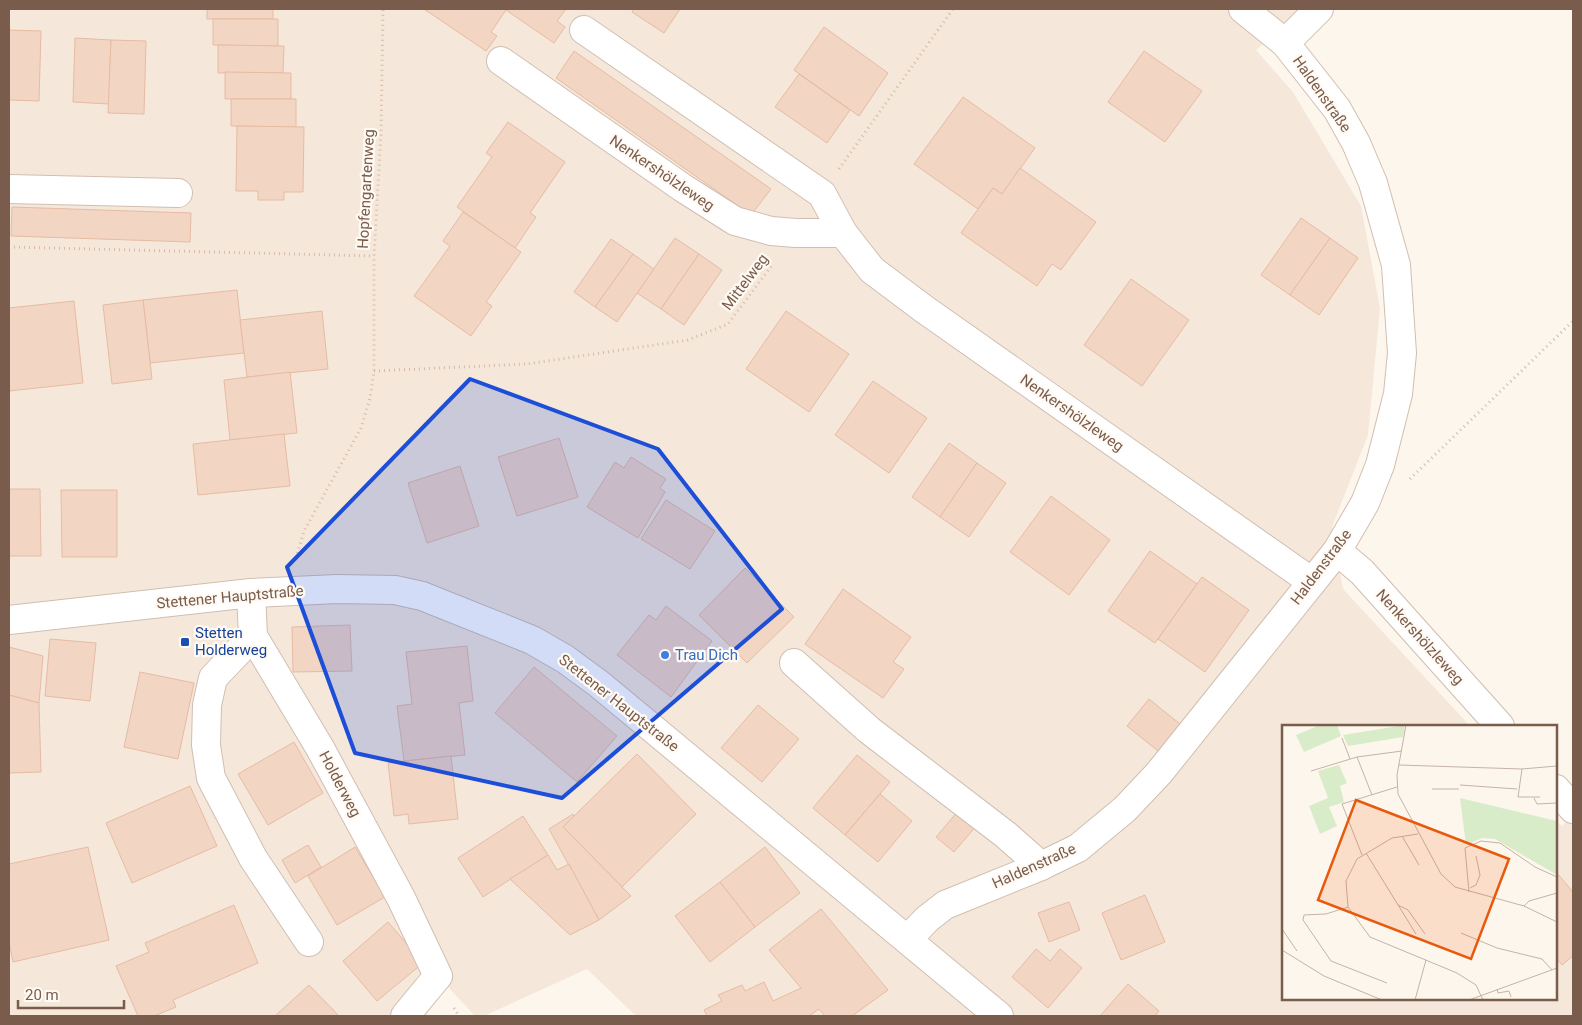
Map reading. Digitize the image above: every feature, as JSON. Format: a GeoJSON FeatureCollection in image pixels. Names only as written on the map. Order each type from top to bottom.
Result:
{"type":"FeatureCollection","features":[{"type":"Feature","properties":{"kind":"street","name":"Haldenstraße"},"geometry":{"type":"LineString","coordinates":[[908,939],[926,919],[945,905],[973,892],[1041,866],[1078,848],[1125,809],[1159,773],[1337,551],[1366,503],[1380,465],[1398,394],[1402,353],[1396,265],[1373,183],[1356,143],[1337,109],[1285,43],[1243,9]]}},
{"type":"Feature","properties":{"kind":"street"},"geometry":{"type":"LineString","coordinates":[[1285,43],[1319,9]]}},
{"type":"Feature","properties":{"kind":"street","name":"Nenkershölzleweg"},"geometry":{"type":"LineString","coordinates":[[584,30],[822,194],[843,233],[872,270],[924,309],[1312,582]]}},
{"type":"Feature","properties":{"kind":"street","name":"Nenkershölzleweg"},"geometry":{"type":"LineString","coordinates":[[501,61],[683,188],[735,221],[771,231],[843,233]]}},
{"type":"Feature","properties":{"kind":"street"},"geometry":{"type":"LineString","coordinates":[[9,189],[178,193]]}},
{"type":"Feature","properties":{"kind":"street","name":"Nenkershölzleweg"},"geometry":{"type":"LineString","coordinates":[[1337,551],[1362,572],[1499,725]]}},
{"type":"Feature","properties":{"kind":"street","name":"Stettener Hauptstraße"},"geometry":{"type":"LineString","coordinates":[[9,620],[286,590],[395,590],[422,596],[532,640],[565,659],[599,684],[999,1016]]}},
{"type":"Feature","properties":{"kind":"street","name":"Holderweg"},"geometry":{"type":"LineString","coordinates":[[251,593],[253,636],[320,748],[401,898],[438,976],[405,1016]]}},
{"type":"Feature","properties":{"kind":"street"},"geometry":{"type":"LineString","coordinates":[[253,636],[213,678],[207,705],[206,745],[211,778],[253,858],[310,942]]}},
{"type":"Feature","properties":{"kind":"street"},"geometry":{"type":"LineString","coordinates":[[794,663],[869,730],[1006,835],[1041,866]]}},
{"type":"Feature","properties":{"kind":"street"},"geometry":{"type":"LineString","coordinates":[[1557,790],[1573,809]]}},
{"type":"Feature","properties":{"kind":"path","name":"Hopfengartenweg"},"geometry":{"type":"LineString","coordinates":[[286,590],[304,531],[361,428],[370,398],[374,371],[374,256],[381,134],[383,9]]}},
{"type":"Feature","properties":{"kind":"path"},"geometry":{"type":"LineString","coordinates":[[822,194],[953,9]]}},
{"type":"Feature","properties":{"kind":"path","name":"Mittelweg"},"geometry":{"type":"LineString","coordinates":[[374,371],[527,364],[688,340],[728,324],[796,233]]}},
{"type":"Feature","properties":{"kind":"path"},"geometry":{"type":"LineString","coordinates":[[9,247],[374,256]]}},
{"type":"Feature","properties":{"kind":"path"},"geometry":{"type":"LineString","coordinates":[[1366,503],[1392,497],[1573,321]]}},
{"type":"Feature","properties":{"kind":"highlighted area"},"geometry":{"type":"Polygon","coordinates":[[[470,379],[658,449],[782,609],[562,798],[355,753],[287,567],[470,379]]]}},
{"type":"Feature","properties":{"kind":"shaded area"},"geometry":{"type":"Polygon","coordinates":[[[9,9],[1304,9],[1256,50],[1293,92],[1361,206],[1380,308],[1368,435],[1332,527],[1343,589],[1469,725],[1282,725],[1282,1000],[1557,1000],[1557,821],[1562,826],[1573,815],[1573,1016],[636,1016],[587,969],[484,1016],[475,1016],[438,976],[405,1016],[9,1016],[9,9]]]}},
{"type":"Feature","properties":{"kind":"building"},"geometry":{"type":"Polygon","coordinates":[[[207,9],[273,9],[273,19],[207,19],[207,9]]]}},
{"type":"Feature","properties":{"kind":"building"},"geometry":{"type":"Polygon","coordinates":[[[424,9],[566,9],[557,21],[565,27],[554,43],[506,10],[491,32],[497,36],[486,51],[424,9]]]}},
{"type":"Feature","properties":{"kind":"building"},"geometry":{"type":"Polygon","coordinates":[[[634,9],[680,9],[664,33],[632,12],[634,9]]]}},
{"type":"Feature","properties":{"kind":"building"},"geometry":{"type":"Polygon","coordinates":[[[213,19],[278,19],[278,46],[213,45],[213,19]]]}},
{"type":"Feature","properties":{"kind":"building"},"geometry":{"type":"Polygon","coordinates":[[[824,27],[888,73],[859,116],[794,70],[824,27]]]}},
{"type":"Feature","properties":{"kind":"building"},"geometry":{"type":"Polygon","coordinates":[[[9,30],[41,31],[39,101],[9,100],[9,30]]]}},
{"type":"Feature","properties":{"kind":"building"},"geometry":{"type":"Polygon","coordinates":[[[75,38],[111,40],[109,104],[73,102],[75,38]]]}},
{"type":"Feature","properties":{"kind":"building"},"geometry":{"type":"Polygon","coordinates":[[[111,40],[146,41],[144,114],[108,113],[111,40]]]}},
{"type":"Feature","properties":{"kind":"building"},"geometry":{"type":"Polygon","coordinates":[[[218,45],[284,46],[283,73],[218,73],[218,45]]]}},
{"type":"Feature","properties":{"kind":"building"},"geometry":{"type":"Polygon","coordinates":[[[574,51],[771,189],[751,215],[556,78],[574,51]]]}},
{"type":"Feature","properties":{"kind":"building"},"geometry":{"type":"Polygon","coordinates":[[[1144,51],[1202,91],[1165,142],[1108,102],[1144,51]]]}},
{"type":"Feature","properties":{"kind":"building"},"geometry":{"type":"Polygon","coordinates":[[[225,72],[291,73],[291,99],[225,99],[225,72]]]}},
{"type":"Feature","properties":{"kind":"building"},"geometry":{"type":"Polygon","coordinates":[[[799,74],[850,110],[827,143],[775,107],[799,74]]]}},
{"type":"Feature","properties":{"kind":"building"},"geometry":{"type":"Polygon","coordinates":[[[963,97],[1035,148],[1002,194],[993,188],[978,209],[914,164],[963,97]]]}},
{"type":"Feature","properties":{"kind":"building"},"geometry":{"type":"Polygon","coordinates":[[[231,99],[296,99],[296,127],[231,126],[231,99]]]}},
{"type":"Feature","properties":{"kind":"building"},"geometry":{"type":"Polygon","coordinates":[[[508,122],[565,162],[530,213],[536,217],[515,248],[457,207],[492,157],[486,153],[508,122]]]}},
{"type":"Feature","properties":{"kind":"building"},"geometry":{"type":"Polygon","coordinates":[[[237,126],[304,127],[303,192],[284,192],[284,200],[258,200],[258,191],[236,191],[237,126]]]}},
{"type":"Feature","properties":{"kind":"building"},"geometry":{"type":"Polygon","coordinates":[[[1020,168],[1096,222],[1061,270],[1052,264],[1037,286],[961,233],[993,188],[1002,194],[1020,168]]]}},
{"type":"Feature","properties":{"kind":"building"},"geometry":{"type":"Polygon","coordinates":[[[12,207],[191,213],[190,242],[11,236],[12,207]]]}},
{"type":"Feature","properties":{"kind":"building"},"geometry":{"type":"Polygon","coordinates":[[[463,212],[521,252],[486,302],[492,306],[471,336],[414,296],[450,246],[443,241],[463,212]]]}},
{"type":"Feature","properties":{"kind":"building"},"geometry":{"type":"Polygon","coordinates":[[[1301,218],[1330,238],[1290,295],[1261,275],[1301,218]]]}},
{"type":"Feature","properties":{"kind":"building"},"geometry":{"type":"Polygon","coordinates":[[[675,238],[699,254],[661,309],[637,293],[675,238]]]}},
{"type":"Feature","properties":{"kind":"building"},"geometry":{"type":"Polygon","coordinates":[[[1330,238],[1358,258],[1319,315],[1290,295],[1330,238]]]}},
{"type":"Feature","properties":{"kind":"building"},"geometry":{"type":"Polygon","coordinates":[[[611,239],[633,254],[595,307],[574,292],[611,239]]]}},
{"type":"Feature","properties":{"kind":"building"},"geometry":{"type":"Polygon","coordinates":[[[633,254],[654,269],[617,322],[595,307],[633,254]]]}},
{"type":"Feature","properties":{"kind":"building"},"geometry":{"type":"Polygon","coordinates":[[[699,254],[722,270],[684,325],[661,309],[699,254]]]}},
{"type":"Feature","properties":{"kind":"building"},"geometry":{"type":"Polygon","coordinates":[[[1131,279],[1189,320],[1142,386],[1084,345],[1131,279]]]}},
{"type":"Feature","properties":{"kind":"building"},"geometry":{"type":"Polygon","coordinates":[[[237,290],[244,353],[150,363],[143,300],[237,290]]]}},
{"type":"Feature","properties":{"kind":"building"},"geometry":{"type":"Polygon","coordinates":[[[143,300],[152,379],[112,384],[103,305],[143,300]]]}},
{"type":"Feature","properties":{"kind":"building"},"geometry":{"type":"Polygon","coordinates":[[[74,301],[83,383],[9,391],[9,308],[74,301]]]}},
{"type":"Feature","properties":{"kind":"building"},"geometry":{"type":"Polygon","coordinates":[[[322,311],[328,369],[247,377],[240,320],[322,311]]]}},
{"type":"Feature","properties":{"kind":"building"},"geometry":{"type":"Polygon","coordinates":[[[786,311],[849,354],[809,412],[746,369],[786,311]]]}},
{"type":"Feature","properties":{"kind":"building"},"geometry":{"type":"Polygon","coordinates":[[[290,372],[297,433],[230,440],[224,380],[290,372]]]}},
{"type":"Feature","properties":{"kind":"building"},"geometry":{"type":"Polygon","coordinates":[[[873,381],[927,418],[889,473],[835,435],[873,381]]]}},
{"type":"Feature","properties":{"kind":"building"},"geometry":{"type":"Polygon","coordinates":[[[284,434],[290,486],[198,495],[193,444],[284,434]]]}},
{"type":"Feature","properties":{"kind":"building"},"geometry":{"type":"Polygon","coordinates":[[[559,438],[578,497],[517,516],[498,457],[559,438]]]}},
{"type":"Feature","properties":{"kind":"building"},"geometry":{"type":"Polygon","coordinates":[[[949,443],[977,463],[940,517],[912,497],[949,443]]]}},
{"type":"Feature","properties":{"kind":"building"},"geometry":{"type":"Polygon","coordinates":[[[631,457],[666,479],[660,488],[665,492],[638,538],[587,507],[615,462],[624,468],[631,457]]]}},
{"type":"Feature","properties":{"kind":"building"},"geometry":{"type":"Polygon","coordinates":[[[977,463],[1006,483],[969,537],[940,517],[977,463]]]}},
{"type":"Feature","properties":{"kind":"building"},"geometry":{"type":"Polygon","coordinates":[[[460,466],[479,526],[427,543],[408,483],[460,466]]]}},
{"type":"Feature","properties":{"kind":"building"},"geometry":{"type":"Polygon","coordinates":[[[9,489],[40,489],[41,556],[9,556],[9,489]]]}},
{"type":"Feature","properties":{"kind":"building"},"geometry":{"type":"Polygon","coordinates":[[[61,490],[117,490],[117,557],[62,557],[61,490]]]}},
{"type":"Feature","properties":{"kind":"building"},"geometry":{"type":"Polygon","coordinates":[[[1051,496],[1110,540],[1069,595],[1010,552],[1051,496]]]}},
{"type":"Feature","properties":{"kind":"building"},"geometry":{"type":"Polygon","coordinates":[[[666,500],[715,531],[690,569],[641,539],[666,500]]]}},
{"type":"Feature","properties":{"kind":"building"},"geometry":{"type":"Polygon","coordinates":[[[1150,551],[1197,584],[1155,643],[1108,611],[1150,551]]]}},
{"type":"Feature","properties":{"kind":"building"},"geometry":{"type":"Polygon","coordinates":[[[745,568],[794,617],[747,663],[699,615],[745,568]]]}},
{"type":"Feature","properties":{"kind":"building"},"geometry":{"type":"Polygon","coordinates":[[[1202,577],[1249,610],[1205,672],[1158,639],[1202,577]]]}},
{"type":"Feature","properties":{"kind":"building"},"geometry":{"type":"Polygon","coordinates":[[[843,589],[911,637],[893,662],[904,669],[883,698],[805,644],[843,589]]]}},
{"type":"Feature","properties":{"kind":"building"},"geometry":{"type":"Polygon","coordinates":[[[666,606],[712,641],[671,697],[617,655],[649,615],[656,620],[666,606]]]}},
{"type":"Feature","properties":{"kind":"building"},"geometry":{"type":"Polygon","coordinates":[[[350,625],[352,671],[293,672],[292,627],[350,625]]]}},
{"type":"Feature","properties":{"kind":"building"},"geometry":{"type":"Polygon","coordinates":[[[50,639],[96,643],[90,701],[45,696],[50,639]]]}},
{"type":"Feature","properties":{"kind":"building"},"geometry":{"type":"Polygon","coordinates":[[[467,646],[473,701],[459,703],[465,755],[404,761],[397,706],[412,704],[406,652],[467,646]]]}},
{"type":"Feature","properties":{"kind":"building"},"geometry":{"type":"Polygon","coordinates":[[[9,647],[43,656],[39,703],[9,695],[9,647]]]}},
{"type":"Feature","properties":{"kind":"building"},"geometry":{"type":"Polygon","coordinates":[[[534,667],[617,736],[577,782],[495,713],[534,667]]]}},
{"type":"Feature","properties":{"kind":"building"},"geometry":{"type":"Polygon","coordinates":[[[140,672],[194,683],[178,759],[124,747],[140,672]]]}},
{"type":"Feature","properties":{"kind":"building"},"geometry":{"type":"Polygon","coordinates":[[[9,695],[39,703],[41,772],[9,773],[9,695]]]}},
{"type":"Feature","properties":{"kind":"building"},"geometry":{"type":"Polygon","coordinates":[[[1149,699],[1180,724],[1158,751],[1127,726],[1149,699]]]}},
{"type":"Feature","properties":{"kind":"building"},"geometry":{"type":"Polygon","coordinates":[[[758,705],[799,739],[762,782],[721,748],[758,705]]]}},
{"type":"Feature","properties":{"kind":"building"},"geometry":{"type":"Polygon","coordinates":[[[294,742],[323,793],[268,825],[238,774],[294,742]]]}},
{"type":"Feature","properties":{"kind":"building"},"geometry":{"type":"Polygon","coordinates":[[[637,754],[696,814],[622,887],[563,827],[637,754]]]}},
{"type":"Feature","properties":{"kind":"building"},"geometry":{"type":"Polygon","coordinates":[[[857,755],[890,782],[845,835],[813,808],[857,755]]]}},
{"type":"Feature","properties":{"kind":"building"},"geometry":{"type":"Polygon","coordinates":[[[451,756],[458,819],[409,824],[408,814],[394,816],[388,763],[451,756]]]}},
{"type":"Feature","properties":{"kind":"building"},"geometry":{"type":"Polygon","coordinates":[[[190,786],[217,846],[132,883],[106,823],[190,786]]]}},
{"type":"Feature","properties":{"kind":"building"},"geometry":{"type":"Polygon","coordinates":[[[880,794],[912,821],[878,862],[845,835],[880,794]]]}},
{"type":"Feature","properties":{"kind":"building"},"geometry":{"type":"Polygon","coordinates":[[[959,810],[977,825],[954,852],[936,837],[959,810]]]}},
{"type":"Feature","properties":{"kind":"building"},"geometry":{"type":"Polygon","coordinates":[[[573,814],[574,816],[563,827],[631,896],[599,920],[549,829],[573,814]]]}},
{"type":"Feature","properties":{"kind":"building"},"geometry":{"type":"Polygon","coordinates":[[[523,816],[548,855],[483,897],[458,858],[523,816]]]}},
{"type":"Feature","properties":{"kind":"building"},"geometry":{"type":"Polygon","coordinates":[[[308,845],[321,867],[295,883],[282,860],[308,845]]]}},
{"type":"Feature","properties":{"kind":"building"},"geometry":{"type":"Polygon","coordinates":[[[88,847],[109,940],[13,962],[9,942],[9,864],[88,847]]]}},
{"type":"Feature","properties":{"kind":"building"},"geometry":{"type":"Polygon","coordinates":[[[355,847],[385,897],[337,925],[308,876],[355,847]]]}},
{"type":"Feature","properties":{"kind":"building"},"geometry":{"type":"Polygon","coordinates":[[[765,847],[800,893],[755,927],[720,882],[765,847]]]}},
{"type":"Feature","properties":{"kind":"building"},"geometry":{"type":"Polygon","coordinates":[[[548,855],[557,870],[569,864],[599,920],[570,935],[510,879],[548,855]]]}},
{"type":"Feature","properties":{"kind":"building"},"geometry":{"type":"Polygon","coordinates":[[[1557,873],[1573,892],[1573,956],[1562,965],[1557,959],[1557,873]]]}},
{"type":"Feature","properties":{"kind":"building"},"geometry":{"type":"Polygon","coordinates":[[[720,882],[755,927],[710,962],[675,916],[720,882]]]}},
{"type":"Feature","properties":{"kind":"building"},"geometry":{"type":"Polygon","coordinates":[[[1145,895],[1165,942],[1121,960],[1102,913],[1145,895]]]}},
{"type":"Feature","properties":{"kind":"building"},"geometry":{"type":"Polygon","coordinates":[[[1069,902],[1080,930],[1049,942],[1038,913],[1069,902]]]}},
{"type":"Feature","properties":{"kind":"building"},"geometry":{"type":"Polygon","coordinates":[[[234,905],[258,963],[173,1000],[176,1007],[154,1016],[138,1016],[116,966],[149,952],[145,943],[234,905]]]}},
{"type":"Feature","properties":{"kind":"building"},"geometry":{"type":"Polygon","coordinates":[[[821,909],[888,990],[852,1016],[825,1016],[819,1009],[809,1016],[707,1016],[704,1010],[722,1001],[718,995],[742,985],[745,991],[764,982],[773,1001],[801,988],[769,950],[821,909]]]}},
{"type":"Feature","properties":{"kind":"building"},"geometry":{"type":"Polygon","coordinates":[[[388,922],[423,963],[377,1001],[343,961],[388,922]]]}},
{"type":"Feature","properties":{"kind":"building"},"geometry":{"type":"Polygon","coordinates":[[[1036,949],[1050,961],[1060,949],[1082,968],[1048,1008],[1012,977],[1036,949]]]}},
{"type":"Feature","properties":{"kind":"building"},"geometry":{"type":"Polygon","coordinates":[[[1128,984],[1159,1011],[1155,1016],[1100,1016],[1128,984]]]}},
{"type":"Feature","properties":{"kind":"building"},"geometry":{"type":"Polygon","coordinates":[[[309,985],[339,1016],[275,1016],[309,985]]]}},
{"type":"Feature","properties":{"kind":"place","name":"Stetten Holderweg"},"geometry":{"type":"Point","coordinates":[185,642]}},
{"type":"Feature","properties":{"kind":"place","name":"Trau Dich"},"geometry":{"type":"Point","coordinates":[665,655]}}]}
